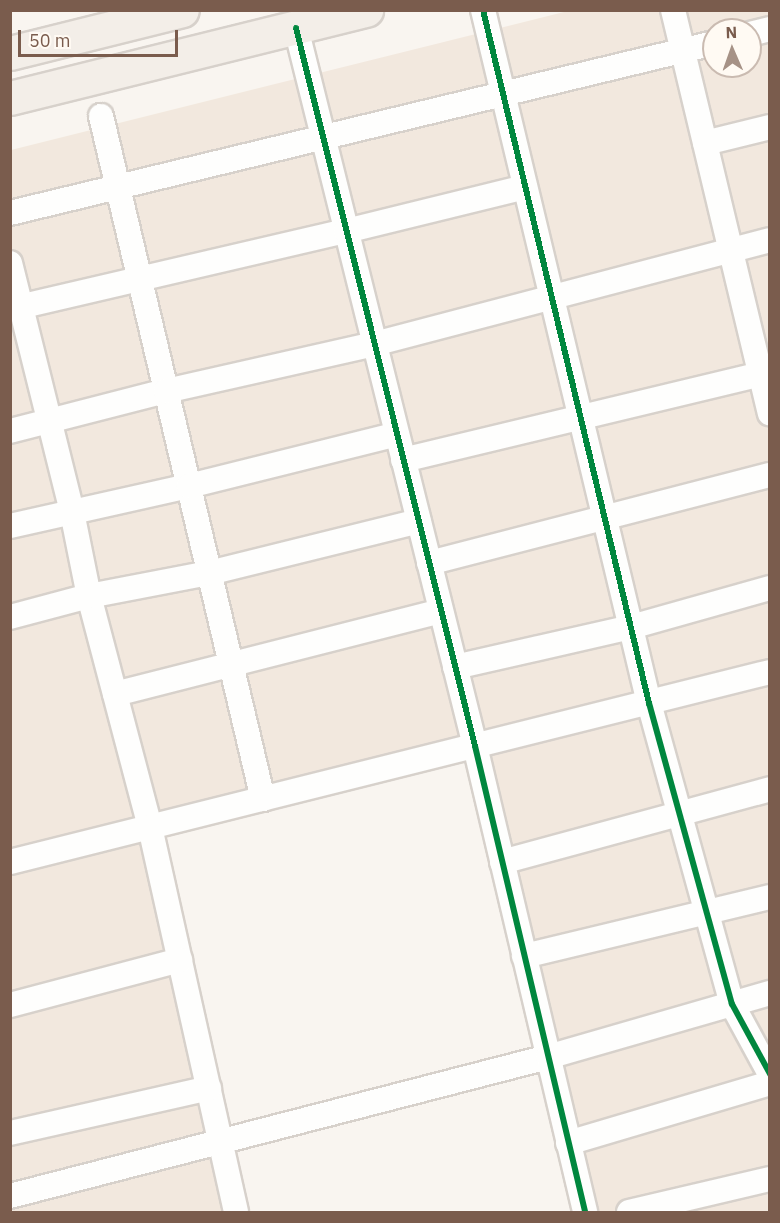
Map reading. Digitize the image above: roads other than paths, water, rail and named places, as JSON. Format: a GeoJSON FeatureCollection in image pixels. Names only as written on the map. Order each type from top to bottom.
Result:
{"type":"FeatureCollection","features":[{"type":"Feature","properties":{"kind":"main road"},"geometry":{"type":"LineString","coordinates":[[10,53],[183,10]]}},
{"type":"Feature","properties":{"kind":"main road"},"geometry":{"type":"LineString","coordinates":[[10,98],[366,10]]}},
{"type":"Feature","properties":{"kind":"street"},"geometry":{"type":"LineString","coordinates":[[483,10],[649,703],[732,1004],[770,1074]]}},
{"type":"Feature","properties":{"kind":"street"},"geometry":{"type":"LineString","coordinates":[[673,10],[730,249],[765,373],[770,413]]}},
{"type":"Feature","properties":{"kind":"street"},"geometry":{"type":"LineString","coordinates":[[296,28],[475,746],[585,1212]]}},
{"type":"Feature","properties":{"kind":"street"},"geometry":{"type":"LineString","coordinates":[[10,213],[702,46]]}},
{"type":"Feature","properties":{"kind":"street"},"geometry":{"type":"LineString","coordinates":[[101,116],[263,799]]}},
{"type":"Feature","properties":{"kind":"street"},"geometry":{"type":"LineString","coordinates":[[705,142],[770,127]]}},
{"type":"Feature","properties":{"kind":"street"},"geometry":{"type":"LineString","coordinates":[[16,307],[140,280],[525,186]]}},
{"type":"Feature","properties":{"kind":"street"},"geometry":{"type":"LineString","coordinates":[[10,431],[166,391],[374,344],[770,240]]}},
{"type":"Feature","properties":{"kind":"street"},"geometry":{"type":"LineString","coordinates":[[10,263],[16,307],[50,422],[89,596],[150,827],[236,1212]]}},
{"type":"Feature","properties":{"kind":"street"},"geometry":{"type":"LineString","coordinates":[[404,460],[765,373]]}},
{"type":"Feature","properties":{"kind":"street"},"geometry":{"type":"LineString","coordinates":[[10,526],[189,486],[397,434]]}},
{"type":"Feature","properties":{"kind":"street"},"geometry":{"type":"LineString","coordinates":[[429,563],[770,475]]}},
{"type":"Feature","properties":{"kind":"street"},"geometry":{"type":"LineString","coordinates":[[10,617],[89,596],[209,573],[418,521]]}},
{"type":"Feature","properties":{"kind":"street"},"geometry":{"type":"LineString","coordinates":[[455,667],[631,627],[770,588]]}},
{"type":"Feature","properties":{"kind":"street"},"geometry":{"type":"LineString","coordinates":[[115,694],[441,611]]}},
{"type":"Feature","properties":{"kind":"street"},"geometry":{"type":"LineString","coordinates":[[10,862],[770,672]]}},
{"type":"Feature","properties":{"kind":"street"},"geometry":{"type":"LineString","coordinates":[[502,862],[770,789]]}},
{"type":"Feature","properties":{"kind":"street"},"geometry":{"type":"LineString","coordinates":[[524,956],[770,897]]}},
{"type":"Feature","properties":{"kind":"street"},"geometry":{"type":"LineString","coordinates":[[10,1005],[180,960]]}},
{"type":"Feature","properties":{"kind":"street"},"geometry":{"type":"LineString","coordinates":[[10,1196],[221,1144],[548,1057],[770,993]]}},
{"type":"Feature","properties":{"kind":"street"},"geometry":{"type":"LineString","coordinates":[[568,1143],[770,1083]]}},
{"type":"Feature","properties":{"kind":"street"},"geometry":{"type":"LineString","coordinates":[[10,1133],[208,1088]]}},
{"type":"Feature","properties":{"kind":"street"},"geometry":{"type":"LineString","coordinates":[[629,1212],[770,1179]]}}]}
